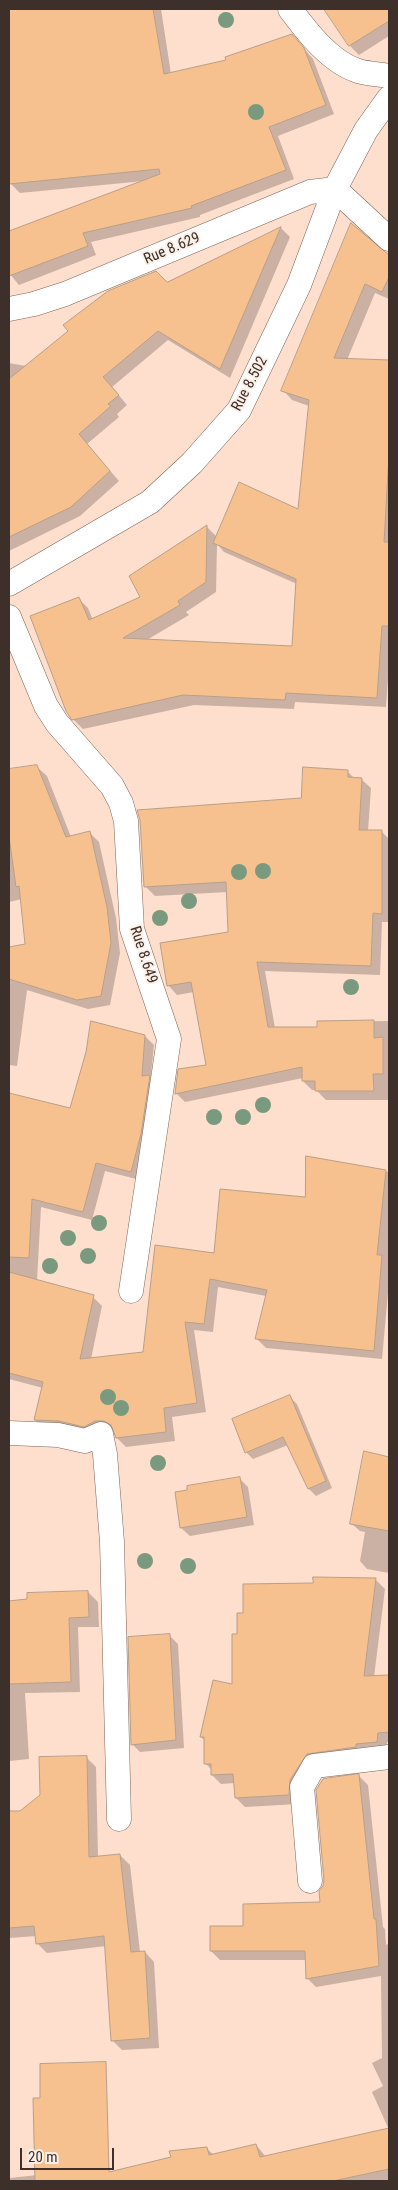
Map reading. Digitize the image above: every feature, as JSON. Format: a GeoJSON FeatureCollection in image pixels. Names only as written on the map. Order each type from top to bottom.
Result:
{"type":"FeatureCollection","features":[{"type":"Feature","properties":{"kind":"street"},"geometry":{"type":"LineString","coordinates":[[290,9],[306,31],[329,54],[357,70],[389,76]]}},
{"type":"Feature","properties":{"kind":"street","name":"Rue 8.502"},"geometry":{"type":"LineString","coordinates":[[9,584],[150,502],[192,463],[239,410],[299,285],[336,190],[366,130],[389,98]]}},
{"type":"Feature","properties":{"kind":"street"},"geometry":{"type":"LineString","coordinates":[[336,190],[389,239]]}},
{"type":"Feature","properties":{"kind":"street","name":"Rue 8.629"},"geometry":{"type":"LineString","coordinates":[[9,309],[34,304],[64,294],[310,192],[336,190]]}},
{"type":"Feature","properties":{"kind":"street","name":"Rue 8.649"},"geometry":{"type":"LineString","coordinates":[[9,617],[46,706],[57,723],[112,786],[121,803],[126,821],[132,930],[169,1039],[131,1291]]}},
{"type":"Feature","properties":{"kind":"street"},"geometry":{"type":"LineString","coordinates":[[9,1433],[58,1435],[85,1440],[101,1434],[105,1454],[112,1542],[119,1819]]}},
{"type":"Feature","properties":{"kind":"street"},"geometry":{"type":"LineString","coordinates":[[310,1881],[302,1787],[307,1776],[314,1766],[389,1757]]}},
{"type":"Feature","properties":{"kind":"building"},"geometry":{"type":"Polygon","coordinates":[[[9,9],[153,9],[164,74],[226,60],[225,57],[292,34],[304,48],[326,105],[269,127],[286,170],[191,206],[192,208],[83,233],[88,246],[9,276],[9,231],[160,174],[159,169],[9,184],[9,9]]]}},
{"type":"Feature","properties":{"kind":"building"},"geometry":{"type":"Polygon","coordinates":[[[324,9],[389,9],[389,21],[349,46],[324,9]]]}},
{"type":"Feature","properties":{"kind":"building"},"geometry":{"type":"Polygon","coordinates":[[[351,223],[389,255],[389,277],[382,292],[365,284],[334,358],[389,360],[389,455],[384,542],[389,542],[389,626],[382,626],[377,698],[286,693],[285,700],[183,695],[72,720],[66,711],[30,616],[79,597],[89,620],[140,597],[129,576],[207,525],[206,582],[178,601],[180,605],[123,638],[292,646],[296,579],[213,543],[239,482],[298,509],[309,400],[281,391],[351,223]]]}},
{"type":"Feature","properties":{"kind":"building"},"geometry":{"type":"Polygon","coordinates":[[[281,227],[220,369],[158,331],[103,377],[119,395],[108,404],[111,406],[79,434],[110,471],[71,507],[9,537],[9,379],[68,331],[63,325],[108,291],[156,271],[167,282],[281,227]]]}},
{"type":"Feature","properties":{"kind":"building"},"geometry":{"type":"Polygon","coordinates":[[[37,765],[66,837],[90,831],[107,907],[111,943],[101,996],[77,1000],[9,979],[9,947],[25,944],[19,886],[16,887],[9,836],[9,769],[37,765]]]}},
{"type":"Feature","properties":{"kind":"building"},"geometry":{"type":"Polygon","coordinates":[[[303,767],[348,770],[348,777],[362,778],[359,830],[382,830],[382,914],[373,913],[371,966],[257,962],[268,1027],[317,1027],[317,1021],[374,1020],[374,1038],[383,1037],[383,1074],[373,1074],[374,1091],[315,1091],[315,1081],[302,1081],[302,1067],[175,1094],[178,1069],[206,1065],[191,982],[167,986],[160,943],[228,932],[226,882],[144,887],[140,820],[137,810],[301,798],[303,767]]]}},
{"type":"Feature","properties":{"kind":"building"},"geometry":{"type":"Polygon","coordinates":[[[91,1021],[145,1035],[142,1076],[150,1075],[141,1134],[131,1172],[96,1163],[83,1212],[32,1199],[29,1258],[9,1257],[9,1093],[70,1108],[86,1052],[91,1021]]]}},
{"type":"Feature","properties":{"kind":"building"},"geometry":{"type":"Polygon","coordinates":[[[306,1156],[386,1170],[377,1255],[382,1255],[374,1351],[255,1339],[267,1290],[210,1279],[204,1324],[185,1322],[197,1403],[164,1408],[166,1432],[116,1438],[111,1425],[104,1421],[95,1421],[84,1427],[59,1421],[34,1420],[43,1382],[9,1373],[9,1272],[94,1295],[80,1359],[143,1352],[155,1245],[214,1253],[220,1189],[305,1197],[306,1156]]]}},
{"type":"Feature","properties":{"kind":"building"},"geometry":{"type":"Polygon","coordinates":[[[290,1395],[326,1481],[308,1489],[283,1437],[245,1453],[232,1419],[290,1395]]]}},
{"type":"Feature","properties":{"kind":"building"},"geometry":{"type":"Polygon","coordinates":[[[364,1451],[389,1457],[389,1531],[350,1524],[364,1451]]]}},
{"type":"Feature","properties":{"kind":"building"},"geometry":{"type":"Polygon","coordinates":[[[240,1477],[247,1517],[180,1528],[175,1492],[187,1490],[187,1486],[240,1477]]]}},
{"type":"Feature","properties":{"kind":"building"},"geometry":{"type":"Polygon","coordinates":[[[313,1577],[376,1578],[364,1676],[389,1675],[389,1732],[378,1733],[377,1742],[356,1744],[356,1747],[307,1754],[290,1780],[289,1795],[235,1798],[233,1774],[211,1775],[211,1764],[204,1764],[204,1737],[200,1737],[213,1680],[232,1684],[232,1634],[237,1634],[237,1613],[243,1613],[243,1584],[313,1583],[313,1577]]]}},
{"type":"Feature","properties":{"kind":"building"},"geometry":{"type":"Polygon","coordinates":[[[88,1591],[89,1617],[69,1618],[71,1682],[9,1684],[9,1601],[27,1599],[27,1593],[88,1591]]]}},
{"type":"Feature","properties":{"kind":"building"},"geometry":{"type":"Polygon","coordinates":[[[170,1634],[176,1740],[131,1745],[128,1637],[170,1634]]]}},
{"type":"Feature","properties":{"kind":"building"},"geometry":{"type":"Polygon","coordinates":[[[87,1756],[89,1857],[120,1854],[131,1952],[145,1951],[150,2038],[111,2041],[104,1936],[36,1944],[34,1926],[9,1928],[9,1811],[20,1811],[40,1795],[39,1757],[87,1756]]]}},
{"type":"Feature","properties":{"kind":"building"},"geometry":{"type":"Polygon","coordinates":[[[359,1774],[374,1919],[376,1919],[379,1966],[306,1979],[305,1951],[210,1951],[210,1926],[243,1926],[243,1904],[320,1902],[319,1891],[323,1886],[324,1880],[316,1790],[323,1779],[359,1774]]]}},
{"type":"Feature","properties":{"kind":"building"},"geometry":{"type":"Polygon","coordinates":[[[106,2062],[109,2172],[171,2157],[169,2151],[207,2147],[209,2155],[256,2144],[260,2157],[389,2128],[389,2169],[333,2181],[35,2181],[33,2098],[40,2098],[40,2064],[106,2062]]]}}]}
